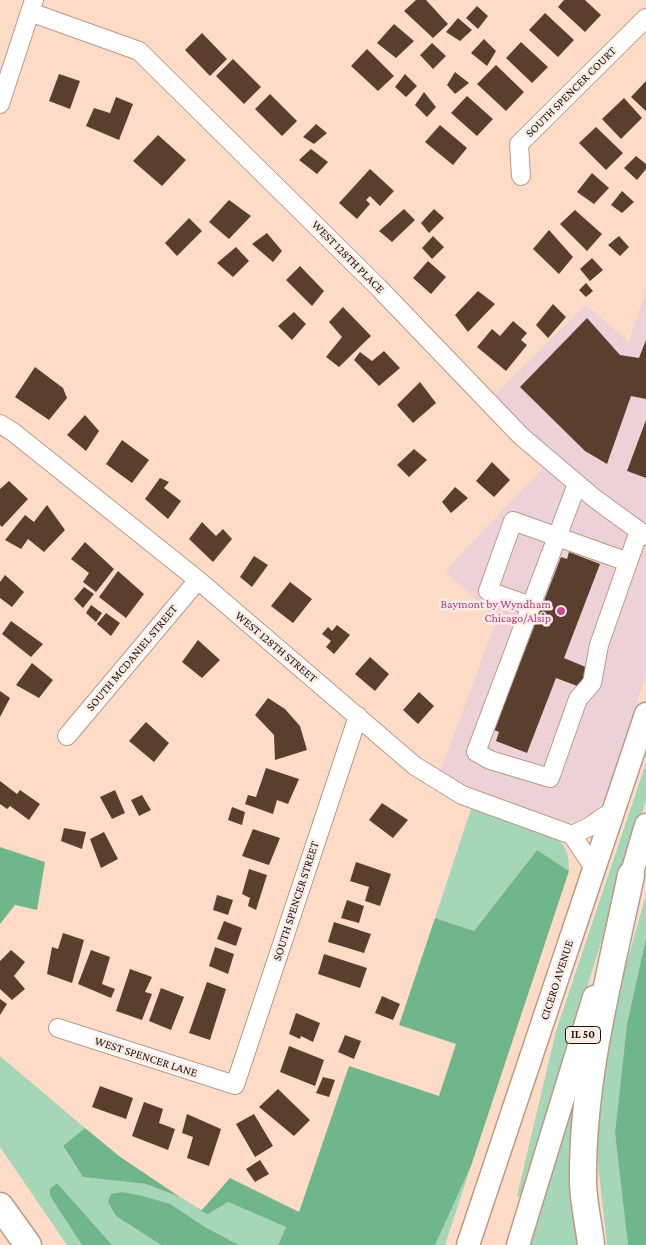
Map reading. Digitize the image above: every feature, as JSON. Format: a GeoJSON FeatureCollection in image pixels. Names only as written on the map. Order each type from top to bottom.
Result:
{"type":"FeatureCollection","features":[{"type":"Feature","properties":{"kind":"highway"},"geometry":{"type":"LineString","coordinates":[[591,1245],[583,1183],[585,1114],[592,1061],[631,875]]}},
{"type":"Feature","properties":{"kind":"highway"},"geometry":{"type":"LineString","coordinates":[[0,1206],[28,1245]]}},
{"type":"Feature","properties":{"kind":"main road","name":"CICERO AVENUE"},"geometry":{"type":"LineString","coordinates":[[468,1245],[646,714]]}},
{"type":"Feature","properties":{"kind":"main road","name":"IL 50"},"geometry":{"type":"LineString","coordinates":[[518,1245],[646,825]]}},
{"type":"Feature","properties":{"kind":"street"},"geometry":{"type":"LineString","coordinates":[[0,104],[32,6]]}},
{"type":"Feature","properties":{"kind":"street","name":"WEST 128TH PLACE"},"geometry":{"type":"LineString","coordinates":[[32,6],[139,51],[378,287],[521,436],[577,484],[642,534]]}},
{"type":"Feature","properties":{"kind":"street","name":"SOUTH SPENCER COURT"},"geometry":{"type":"LineString","coordinates":[[521,176],[519,144],[646,18]]}},
{"type":"Feature","properties":{"kind":"street","name":"WEST 128TH STREET"},"geometry":{"type":"LineString","coordinates":[[0,424],[13,432],[198,580],[415,766],[462,795],[572,835]]}},
{"type":"Feature","properties":{"kind":"street"},"geometry":{"type":"LineString","coordinates":[[577,484],[476,752],[490,760],[550,778],[578,699],[592,683],[598,645],[628,562],[642,534]]}},
{"type":"Feature","properties":{"kind":"street"},"geometry":{"type":"LineString","coordinates":[[531,606],[488,591],[513,521],[628,562]]}},
{"type":"Feature","properties":{"kind":"street","name":"SOUTH MCDANIEL STREET"},"geometry":{"type":"LineString","coordinates":[[67,736],[198,580]]}},
{"type":"Feature","properties":{"kind":"street","name":"SOUTH SPENCER STREET"},"geometry":{"type":"LineString","coordinates":[[235,1085],[358,716]]}},
{"type":"Feature","properties":{"kind":"street"},"geometry":{"type":"LineString","coordinates":[[594,868],[572,835],[589,827],[612,811]]}},
{"type":"Feature","properties":{"kind":"street","name":"WEST SPENCER LANE"},"geometry":{"type":"LineString","coordinates":[[58,1028],[235,1085]]}},
{"type":"Feature","properties":{"kind":"shaded area"},"geometry":{"type":"Polygon","coordinates":[[[646,290],[646,674],[605,799],[592,813],[575,822],[563,822],[476,793],[439,774],[497,619],[445,571],[544,467],[481,408],[586,305],[629,342],[646,290]]]}},
{"type":"Feature","properties":{"kind":"green space"},"geometry":{"type":"Polygon","coordinates":[[[646,763],[646,800],[521,1197],[517,1196],[556,1031],[646,763]]]}},
{"type":"Feature","properties":{"kind":"green space"},"geometry":{"type":"Polygon","coordinates":[[[471,809],[554,836],[564,847],[568,855],[569,865],[569,871],[537,850],[474,931],[435,918],[471,809]]]}},
{"type":"Feature","properties":{"kind":"green space"},"geometry":{"type":"Polygon","coordinates":[[[0,847],[45,862],[37,910],[15,905],[0,924],[0,847]]]}},
{"type":"Feature","properties":{"kind":"green space"},"geometry":{"type":"Polygon","coordinates":[[[537,850],[569,871],[471,1166],[435,1245],[278,1245],[286,1227],[228,1202],[208,1214],[201,1211],[230,1178],[299,1212],[349,1066],[439,1096],[456,1044],[399,1025],[435,918],[474,931],[537,850]]]}},
{"type":"Feature","properties":{"kind":"green space"},"geometry":{"type":"Polygon","coordinates":[[[646,895],[646,938],[627,1024],[615,1133],[628,1245],[607,1245],[595,1138],[607,1032],[646,895]]]}},
{"type":"Feature","properties":{"kind":"green space"},"geometry":{"type":"Polygon","coordinates":[[[646,938],[646,1245],[628,1245],[615,1133],[627,1024],[646,938]]]}},
{"type":"Feature","properties":{"kind":"green space"},"geometry":{"type":"Polygon","coordinates":[[[0,1056],[85,1128],[63,1147],[83,1177],[146,1184],[180,1197],[208,1214],[228,1202],[286,1227],[278,1245],[239,1245],[205,1227],[116,1216],[161,1245],[112,1245],[57,1183],[50,1196],[82,1245],[67,1245],[0,1147],[0,1056]]]}},
{"type":"Feature","properties":{"kind":"green space"},"geometry":{"type":"Polygon","coordinates":[[[574,1095],[583,1245],[526,1245],[574,1095]]]}},
{"type":"Feature","properties":{"kind":"green space"},"geometry":{"type":"Polygon","coordinates":[[[85,1128],[119,1156],[180,1197],[146,1184],[83,1177],[63,1146],[85,1128]]]}},
{"type":"Feature","properties":{"kind":"green space"},"geometry":{"type":"Polygon","coordinates":[[[471,1166],[445,1245],[435,1245],[471,1166]]]}},
{"type":"Feature","properties":{"kind":"green space"},"geometry":{"type":"Polygon","coordinates":[[[57,1183],[112,1245],[82,1245],[50,1196],[50,1189],[57,1183]]]}},
{"type":"Feature","properties":{"kind":"green space"},"geometry":{"type":"Polygon","coordinates":[[[122,1192],[170,1204],[205,1227],[239,1245],[161,1245],[116,1216],[108,1202],[111,1194],[122,1192]]]}},
{"type":"Feature","properties":{"kind":"building"},"geometry":{"type":"Polygon","coordinates":[[[416,0],[426,0],[448,24],[433,38],[404,11],[416,0]]]}},
{"type":"Feature","properties":{"kind":"building"},"geometry":{"type":"Polygon","coordinates":[[[564,0],[585,0],[601,15],[585,32],[558,7],[564,0]]]}},
{"type":"Feature","properties":{"kind":"building"},"geometry":{"type":"Polygon","coordinates":[[[477,6],[488,16],[478,29],[466,18],[477,6]]]}},
{"type":"Feature","properties":{"kind":"building"},"geometry":{"type":"Polygon","coordinates":[[[545,13],[574,40],[558,57],[529,30],[545,13]]]}},
{"type":"Feature","properties":{"kind":"building"},"geometry":{"type":"Polygon","coordinates":[[[458,18],[472,30],[460,41],[446,32],[458,18]]]}},
{"type":"Feature","properties":{"kind":"building"},"geometry":{"type":"Polygon","coordinates":[[[394,24],[414,41],[396,58],[377,43],[394,24]]]}},
{"type":"Feature","properties":{"kind":"building"},"geometry":{"type":"Polygon","coordinates":[[[202,33],[227,59],[210,76],[185,50],[202,33]]]}},
{"type":"Feature","properties":{"kind":"building"},"geometry":{"type":"Polygon","coordinates":[[[484,39],[496,51],[487,66],[471,53],[484,39]]]}},
{"type":"Feature","properties":{"kind":"building"},"geometry":{"type":"Polygon","coordinates":[[[521,42],[548,67],[532,83],[506,58],[521,42]]]}},
{"type":"Feature","properties":{"kind":"building"},"geometry":{"type":"Polygon","coordinates":[[[432,43],[446,56],[433,69],[420,55],[432,43]]]}},
{"type":"Feature","properties":{"kind":"building"},"geometry":{"type":"Polygon","coordinates":[[[367,49],[394,76],[378,91],[351,66],[367,49]]]}},
{"type":"Feature","properties":{"kind":"building"},"geometry":{"type":"Polygon","coordinates":[[[233,59],[261,87],[244,104],[216,76],[233,59]]]}},
{"type":"Feature","properties":{"kind":"building"},"geometry":{"type":"Polygon","coordinates":[[[496,65],[524,92],[506,111],[477,84],[496,65]]]}},
{"type":"Feature","properties":{"kind":"building"},"geometry":{"type":"Polygon","coordinates":[[[455,72],[469,83],[455,94],[447,85],[455,72]]]}},
{"type":"Feature","properties":{"kind":"building"},"geometry":{"type":"Polygon","coordinates":[[[59,74],[80,81],[70,109],[49,101],[59,74]]]}},
{"type":"Feature","properties":{"kind":"building"},"geometry":{"type":"Polygon","coordinates":[[[405,74],[417,86],[406,97],[395,87],[405,74]]]}},
{"type":"Feature","properties":{"kind":"building"},"geometry":{"type":"Polygon","coordinates":[[[646,81],[646,111],[631,97],[646,81]]]}},
{"type":"Feature","properties":{"kind":"building"},"geometry":{"type":"Polygon","coordinates":[[[424,92],[436,107],[427,117],[415,105],[424,92]]]}},
{"type":"Feature","properties":{"kind":"building"},"geometry":{"type":"Polygon","coordinates":[[[270,94],[297,121],[282,136],[255,109],[270,94]]]}},
{"type":"Feature","properties":{"kind":"building"},"geometry":{"type":"Polygon","coordinates":[[[467,96],[493,119],[477,136],[451,113],[467,96]]]}},
{"type":"Feature","properties":{"kind":"building"},"geometry":{"type":"Polygon","coordinates":[[[116,97],[133,104],[119,140],[86,126],[94,108],[110,113],[116,97]]]}},
{"type":"Feature","properties":{"kind":"building"},"geometry":{"type":"Polygon","coordinates":[[[624,98],[642,118],[621,139],[602,119],[624,98]]]}},
{"type":"Feature","properties":{"kind":"building"},"geometry":{"type":"Polygon","coordinates":[[[316,124],[327,133],[314,144],[303,137],[316,124]]]}},
{"type":"Feature","properties":{"kind":"building"},"geometry":{"type":"Polygon","coordinates":[[[440,125],[467,148],[453,165],[425,142],[440,125]]]}},
{"type":"Feature","properties":{"kind":"building"},"geometry":{"type":"Polygon","coordinates":[[[596,127],[623,153],[606,170],[579,143],[596,127]]]}},
{"type":"Feature","properties":{"kind":"building"},"geometry":{"type":"Polygon","coordinates":[[[158,135],[186,160],[162,186],[133,161],[158,135]]]}},
{"type":"Feature","properties":{"kind":"building"},"geometry":{"type":"Polygon","coordinates":[[[311,149],[328,162],[317,174],[299,160],[311,149]]]}},
{"type":"Feature","properties":{"kind":"building"},"geometry":{"type":"Polygon","coordinates":[[[636,156],[646,164],[646,169],[637,180],[624,168],[636,156]]]}},
{"type":"Feature","properties":{"kind":"building"},"geometry":{"type":"Polygon","coordinates":[[[370,169],[394,191],[380,206],[370,196],[366,200],[370,204],[357,219],[339,203],[370,169]]]}},
{"type":"Feature","properties":{"kind":"building"},"geometry":{"type":"Polygon","coordinates":[[[592,173],[609,188],[594,204],[577,192],[592,173]]]}},
{"type":"Feature","properties":{"kind":"building"},"geometry":{"type":"Polygon","coordinates":[[[622,191],[634,202],[622,213],[611,205],[622,191]]]}},
{"type":"Feature","properties":{"kind":"building"},"geometry":{"type":"Polygon","coordinates":[[[229,200],[251,216],[229,239],[209,222],[229,200]]]}},
{"type":"Feature","properties":{"kind":"building"},"geometry":{"type":"Polygon","coordinates":[[[404,209],[415,220],[392,242],[379,231],[404,209]]]}},
{"type":"Feature","properties":{"kind":"building"},"geometry":{"type":"Polygon","coordinates":[[[434,209],[444,218],[429,233],[421,223],[434,209]]]}},
{"type":"Feature","properties":{"kind":"building"},"geometry":{"type":"Polygon","coordinates":[[[575,210],[602,234],[587,251],[560,224],[575,210]]]}},
{"type":"Feature","properties":{"kind":"building"},"geometry":{"type":"Polygon","coordinates":[[[189,218],[202,231],[177,256],[165,243],[189,218]]]}},
{"type":"Feature","properties":{"kind":"building"},"geometry":{"type":"Polygon","coordinates":[[[549,230],[573,257],[559,274],[533,249],[549,230]]]}},
{"type":"Feature","properties":{"kind":"building"},"geometry":{"type":"Polygon","coordinates":[[[267,233],[282,251],[273,262],[252,244],[267,233]]]}},
{"type":"Feature","properties":{"kind":"building"},"geometry":{"type":"Polygon","coordinates":[[[433,236],[444,247],[432,259],[422,248],[433,236]]]}},
{"type":"Feature","properties":{"kind":"building"},"geometry":{"type":"Polygon","coordinates":[[[619,236],[629,247],[620,256],[608,245],[619,236]]]}},
{"type":"Feature","properties":{"kind":"building"},"geometry":{"type":"Polygon","coordinates":[[[236,247],[249,261],[233,277],[217,263],[236,247]]]}},
{"type":"Feature","properties":{"kind":"building"},"geometry":{"type":"Polygon","coordinates":[[[592,258],[603,270],[590,281],[580,269],[592,258]]]}},
{"type":"Feature","properties":{"kind":"building"},"geometry":{"type":"Polygon","coordinates":[[[428,261],[446,277],[431,294],[413,278],[428,261]]]}},
{"type":"Feature","properties":{"kind":"building"},"geometry":{"type":"Polygon","coordinates":[[[300,266],[324,291],[312,306],[286,280],[300,266]]]}},
{"type":"Feature","properties":{"kind":"building"},"geometry":{"type":"Polygon","coordinates":[[[586,283],[593,291],[586,297],[579,290],[586,283]]]}},
{"type":"Feature","properties":{"kind":"building"},"geometry":{"type":"Polygon","coordinates":[[[478,291],[495,304],[468,332],[455,315],[478,291]]]}},
{"type":"Feature","properties":{"kind":"building"},"geometry":{"type":"Polygon","coordinates":[[[553,304],[566,317],[548,338],[536,325],[553,304]]]}},
{"type":"Feature","properties":{"kind":"building"},"geometry":{"type":"Polygon","coordinates":[[[343,307],[371,336],[339,367],[326,357],[342,337],[329,322],[343,307]]]}},
{"type":"Feature","properties":{"kind":"building"},"geometry":{"type":"Polygon","coordinates":[[[294,312],[306,324],[292,340],[278,326],[294,312]]]}},
{"type":"Feature","properties":{"kind":"building"},"geometry":{"type":"Polygon","coordinates":[[[587,318],[620,355],[639,358],[646,340],[646,399],[631,396],[607,464],[585,451],[520,387],[587,318]]]}},
{"type":"Feature","properties":{"kind":"building"},"geometry":{"type":"Polygon","coordinates":[[[513,321],[527,333],[521,340],[527,345],[506,371],[477,347],[492,329],[500,336],[513,321]]]}},
{"type":"Feature","properties":{"kind":"building"},"geometry":{"type":"Polygon","coordinates":[[[384,351],[400,368],[379,386],[354,360],[360,352],[372,361],[384,351]]]}},
{"type":"Feature","properties":{"kind":"building"},"geometry":{"type":"Polygon","coordinates":[[[35,367],[63,388],[67,398],[49,420],[15,397],[35,367]]]}},
{"type":"Feature","properties":{"kind":"building"},"geometry":{"type":"Polygon","coordinates":[[[420,382],[436,403],[413,423],[397,405],[420,382]]]}},
{"type":"Feature","properties":{"kind":"building"},"geometry":{"type":"Polygon","coordinates":[[[85,415],[99,431],[86,451],[67,435],[85,415]]]}},
{"type":"Feature","properties":{"kind":"building"},"geometry":{"type":"Polygon","coordinates":[[[646,420],[646,478],[627,471],[646,420]]]}},
{"type":"Feature","properties":{"kind":"building"},"geometry":{"type":"Polygon","coordinates":[[[122,440],[149,460],[132,483],[106,464],[122,440]]]}},
{"type":"Feature","properties":{"kind":"building"},"geometry":{"type":"Polygon","coordinates":[[[414,449],[427,460],[409,477],[397,465],[414,449]]]}},
{"type":"Feature","properties":{"kind":"building"},"geometry":{"type":"Polygon","coordinates":[[[492,462],[510,480],[494,497],[476,481],[492,462]]]}},
{"type":"Feature","properties":{"kind":"building"},"geometry":{"type":"Polygon","coordinates":[[[160,478],[169,482],[164,488],[181,501],[168,519],[145,499],[160,478]]]}},
{"type":"Feature","properties":{"kind":"building"},"geometry":{"type":"Polygon","coordinates":[[[9,481],[28,499],[2,527],[0,525],[0,489],[9,481]]]}},
{"type":"Feature","properties":{"kind":"building"},"geometry":{"type":"Polygon","coordinates":[[[455,487],[468,498],[451,513],[442,502],[455,487]]]}},
{"type":"Feature","properties":{"kind":"building"},"geometry":{"type":"Polygon","coordinates":[[[47,505],[65,530],[44,552],[28,539],[21,549],[5,540],[25,515],[34,522],[47,505]]]}},
{"type":"Feature","properties":{"kind":"building"},"geometry":{"type":"Polygon","coordinates":[[[202,522],[216,536],[223,529],[232,539],[213,562],[189,539],[202,522]]]}},
{"type":"Feature","properties":{"kind":"building"},"geometry":{"type":"Polygon","coordinates":[[[85,542],[114,569],[96,592],[83,582],[89,573],[71,559],[85,542]]]}},
{"type":"Feature","properties":{"kind":"building","name":"Baymont by Wyndham Chicago/Alsip"},"geometry":{"type":"Polygon","coordinates":[[[569,552],[600,564],[564,658],[588,668],[580,687],[556,678],[527,753],[496,741],[499,732],[494,730],[561,557],[567,559],[569,552]]]}},
{"type":"Feature","properties":{"kind":"building"},"geometry":{"type":"Polygon","coordinates":[[[254,556],[268,565],[252,587],[240,577],[254,556]]]}},
{"type":"Feature","properties":{"kind":"building"},"geometry":{"type":"Polygon","coordinates":[[[118,571],[144,594],[126,618],[99,597],[118,571]]]}},
{"type":"Feature","properties":{"kind":"building"},"geometry":{"type":"Polygon","coordinates":[[[5,575],[24,592],[12,607],[0,598],[0,582],[5,575]]]}},
{"type":"Feature","properties":{"kind":"building"},"geometry":{"type":"Polygon","coordinates":[[[290,582],[312,599],[293,623],[271,606],[290,582]]]}},
{"type":"Feature","properties":{"kind":"building"},"geometry":{"type":"Polygon","coordinates":[[[84,587],[94,594],[83,608],[74,599],[84,587]]]}},
{"type":"Feature","properties":{"kind":"building"},"geometry":{"type":"Polygon","coordinates":[[[91,605],[102,613],[96,622],[86,613],[91,605]]]}},
{"type":"Feature","properties":{"kind":"building"},"geometry":{"type":"Polygon","coordinates":[[[106,613],[120,623],[111,636],[97,624],[106,613]]]}},
{"type":"Feature","properties":{"kind":"building"},"geometry":{"type":"Polygon","coordinates":[[[11,621],[43,644],[31,657],[2,634],[11,621]]]}},
{"type":"Feature","properties":{"kind":"building"},"geometry":{"type":"Polygon","coordinates":[[[337,625],[350,635],[334,654],[326,647],[331,641],[322,634],[328,627],[332,631],[337,625]]]}},
{"type":"Feature","properties":{"kind":"building"},"geometry":{"type":"Polygon","coordinates":[[[198,640],[220,660],[202,678],[182,662],[198,640]]]}},
{"type":"Feature","properties":{"kind":"building"},"geometry":{"type":"Polygon","coordinates":[[[370,657],[389,674],[375,691],[355,674],[370,657]]]}},
{"type":"Feature","properties":{"kind":"building"},"geometry":{"type":"Polygon","coordinates":[[[32,663],[53,680],[39,698],[16,685],[32,663]]]}},
{"type":"Feature","properties":{"kind":"building"},"geometry":{"type":"Polygon","coordinates":[[[0,691],[10,698],[0,717],[0,691]]]}},
{"type":"Feature","properties":{"kind":"building"},"geometry":{"type":"Polygon","coordinates":[[[419,692],[434,706],[418,724],[403,710],[419,692]]]}},
{"type":"Feature","properties":{"kind":"building"},"geometry":{"type":"Polygon","coordinates":[[[268,698],[285,709],[300,726],[307,750],[275,760],[274,735],[255,715],[268,698]]]}},
{"type":"Feature","properties":{"kind":"building"},"geometry":{"type":"Polygon","coordinates":[[[146,722],[169,743],[154,762],[129,741],[146,722]]]}},
{"type":"Feature","properties":{"kind":"building"},"geometry":{"type":"Polygon","coordinates":[[[266,768],[299,779],[288,804],[277,800],[273,814],[245,804],[248,795],[256,797],[266,768]]]}},
{"type":"Feature","properties":{"kind":"building"},"geometry":{"type":"Polygon","coordinates":[[[0,781],[17,794],[20,790],[40,804],[29,820],[10,806],[7,809],[0,804],[0,781]]]}},
{"type":"Feature","properties":{"kind":"building"},"geometry":{"type":"Polygon","coordinates":[[[115,790],[125,813],[112,819],[100,797],[115,790]]]}},
{"type":"Feature","properties":{"kind":"building"},"geometry":{"type":"Polygon","coordinates":[[[142,795],[151,810],[139,816],[131,800],[142,795]]]}},
{"type":"Feature","properties":{"kind":"building"},"geometry":{"type":"Polygon","coordinates":[[[382,803],[408,820],[393,838],[369,820],[382,803]]]}},
{"type":"Feature","properties":{"kind":"building"},"geometry":{"type":"Polygon","coordinates":[[[232,807],[245,812],[242,825],[228,820],[232,807]]]}},
{"type":"Feature","properties":{"kind":"building"},"geometry":{"type":"Polygon","coordinates":[[[64,828],[86,832],[82,849],[61,841],[64,828]]]}},
{"type":"Feature","properties":{"kind":"building"},"geometry":{"type":"Polygon","coordinates":[[[253,829],[280,838],[269,865],[242,856],[253,829]]]}},
{"type":"Feature","properties":{"kind":"building"},"geometry":{"type":"Polygon","coordinates":[[[104,832],[118,859],[101,868],[90,839],[104,832]]]}},
{"type":"Feature","properties":{"kind":"building"},"geometry":{"type":"Polygon","coordinates":[[[356,862],[391,874],[380,906],[365,901],[369,887],[350,881],[356,862]]]}},
{"type":"Feature","properties":{"kind":"building"},"geometry":{"type":"Polygon","coordinates":[[[249,869],[267,875],[256,910],[248,906],[250,898],[242,894],[249,869]]]}},
{"type":"Feature","properties":{"kind":"building"},"geometry":{"type":"Polygon","coordinates":[[[217,895],[233,900],[228,915],[213,910],[217,895]]]}},
{"type":"Feature","properties":{"kind":"building"},"geometry":{"type":"Polygon","coordinates":[[[347,900],[364,906],[359,923],[341,918],[347,900]]]}},
{"type":"Feature","properties":{"kind":"building"},"geometry":{"type":"Polygon","coordinates":[[[224,921],[242,928],[236,946],[217,939],[224,921]]]}},
{"type":"Feature","properties":{"kind":"building"},"geometry":{"type":"Polygon","coordinates":[[[334,922],[371,934],[364,953],[328,942],[334,922]]]}},
{"type":"Feature","properties":{"kind":"building"},"geometry":{"type":"Polygon","coordinates":[[[63,933],[84,940],[72,983],[47,974],[52,947],[58,949],[63,933]]]}},
{"type":"Feature","properties":{"kind":"building"},"geometry":{"type":"Polygon","coordinates":[[[215,947],[234,954],[228,974],[209,966],[215,947]]]}},
{"type":"Feature","properties":{"kind":"building"},"geometry":{"type":"Polygon","coordinates":[[[11,950],[25,962],[14,976],[25,989],[12,1000],[0,989],[0,961],[11,950]]]}},
{"type":"Feature","properties":{"kind":"building"},"geometry":{"type":"Polygon","coordinates":[[[91,950],[110,957],[102,984],[115,989],[111,998],[78,984],[91,950]]]}},
{"type":"Feature","properties":{"kind":"building"},"geometry":{"type":"Polygon","coordinates":[[[324,954],[367,968],[360,988],[318,974],[324,954]]]}},
{"type":"Feature","properties":{"kind":"building"},"geometry":{"type":"Polygon","coordinates":[[[130,969],[152,977],[145,992],[152,994],[142,1020],[116,1011],[130,969]]]}},
{"type":"Feature","properties":{"kind":"building"},"geometry":{"type":"Polygon","coordinates":[[[207,982],[226,989],[210,1040],[189,1033],[207,982]]]}},
{"type":"Feature","properties":{"kind":"building"},"geometry":{"type":"Polygon","coordinates":[[[161,988],[184,997],[171,1030],[149,1021],[161,988]]]}},
{"type":"Feature","properties":{"kind":"building"},"geometry":{"type":"Polygon","coordinates":[[[382,996],[400,1004],[393,1020],[375,1013],[382,996]]]}},
{"type":"Feature","properties":{"kind":"building"},"geometry":{"type":"Polygon","coordinates":[[[0,999],[7,1004],[0,1015],[0,999]]]}},
{"type":"Feature","properties":{"kind":"building"},"geometry":{"type":"Polygon","coordinates":[[[296,1013],[320,1023],[313,1042],[301,1036],[300,1039],[289,1034],[296,1013]]]}},
{"type":"Feature","properties":{"kind":"building"},"geometry":{"type":"Polygon","coordinates":[[[345,1035],[361,1041],[354,1059],[338,1052],[345,1035]]]}},
{"type":"Feature","properties":{"kind":"building"},"geometry":{"type":"Polygon","coordinates":[[[289,1046],[324,1060],[315,1086],[280,1072],[289,1046]]]}},
{"type":"Feature","properties":{"kind":"building"},"geometry":{"type":"Polygon","coordinates":[[[323,1077],[335,1080],[329,1097],[316,1093],[323,1077]]]}},
{"type":"Feature","properties":{"kind":"building"},"geometry":{"type":"Polygon","coordinates":[[[100,1086],[133,1098],[126,1119],[92,1107],[100,1086]]]}},
{"type":"Feature","properties":{"kind":"building"},"geometry":{"type":"Polygon","coordinates":[[[278,1089],[310,1120],[294,1136],[259,1107],[278,1089]]]}},
{"type":"Feature","properties":{"kind":"building"},"geometry":{"type":"Polygon","coordinates":[[[144,1102],[163,1109],[159,1123],[175,1129],[168,1150],[132,1136],[144,1102]]]}},
{"type":"Feature","properties":{"kind":"building"},"geometry":{"type":"Polygon","coordinates":[[[187,1114],[221,1129],[209,1166],[187,1158],[193,1137],[182,1133],[187,1114]]]}},
{"type":"Feature","properties":{"kind":"building"},"geometry":{"type":"Polygon","coordinates":[[[254,1114],[273,1146],[255,1157],[236,1124],[254,1114]]]}},
{"type":"Feature","properties":{"kind":"building"},"geometry":{"type":"Polygon","coordinates":[[[260,1160],[269,1174],[255,1182],[246,1169],[260,1160]]]}},
{"type":"Feature","properties":{"kind":"place","name":"Baymont by Wyndham Chicago/Alsip"},"geometry":{"type":"Point","coordinates":[561,611]}}]}
